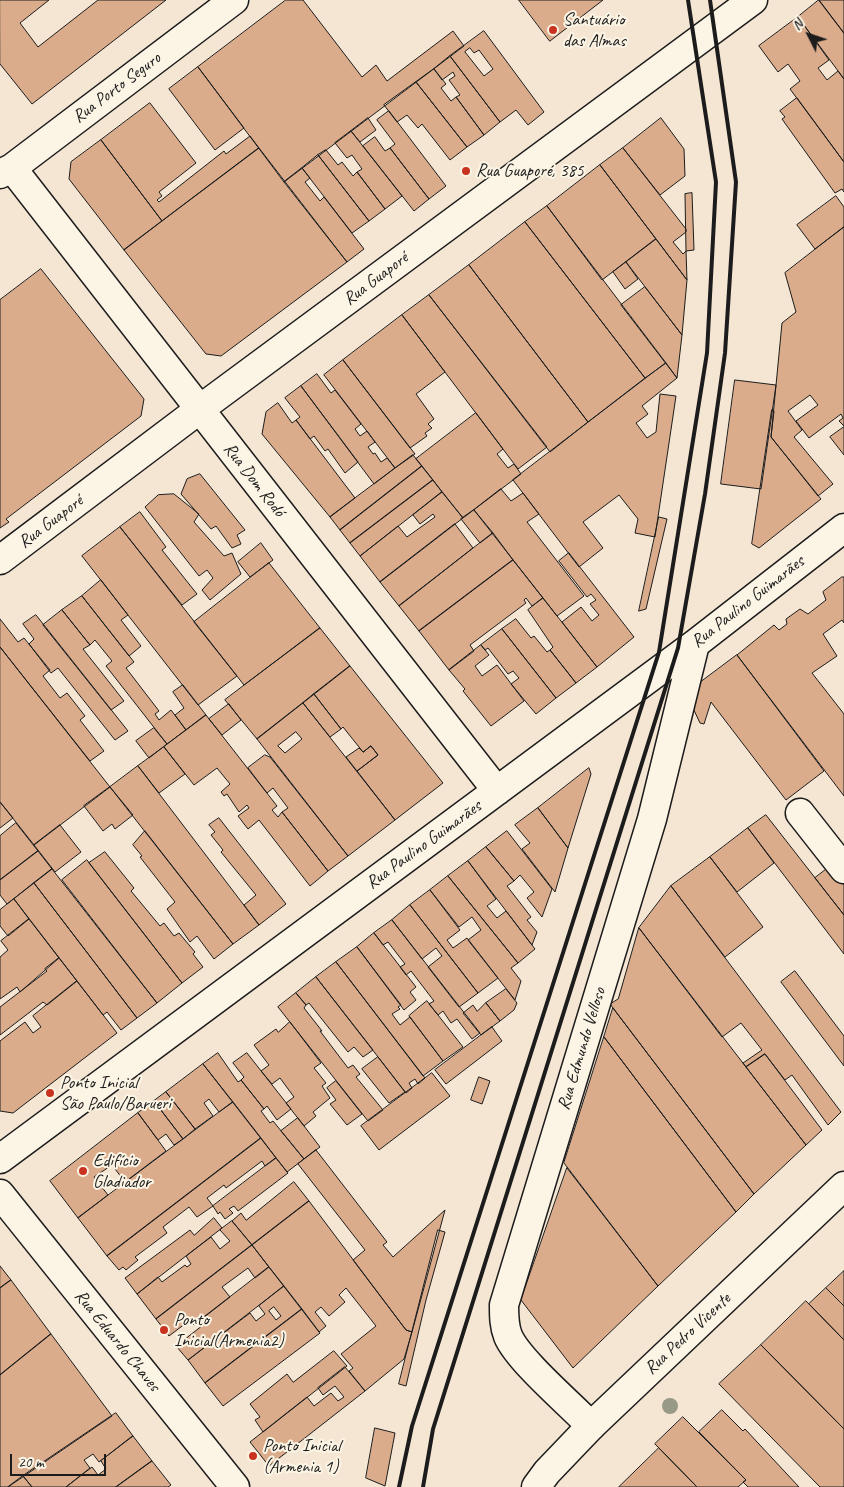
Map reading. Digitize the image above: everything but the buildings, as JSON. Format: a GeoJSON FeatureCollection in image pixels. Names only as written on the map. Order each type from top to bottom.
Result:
{"type":"FeatureCollection","features":[{"type":"Feature","properties":{"kind":"street","name":"Rua Porto Seguro"},"geometry":{"type":"LineString","coordinates":[[6,171],[234,0]]}},
{"type":"Feature","properties":{"kind":"street","name":"Rua Guaporé"},"geometry":{"type":"LineString","coordinates":[[0,560],[200,409],[753,0]]}},
{"type":"Feature","properties":{"kind":"street","name":"Rua Dom Rodó"},"geometry":{"type":"LineString","coordinates":[[6,171],[200,409],[497,791]]}},
{"type":"Feature","properties":{"kind":"street","name":"Rua Paulino Guimarães"},"geometry":{"type":"LineString","coordinates":[[0,1159],[695,644],[844,528]]}},
{"type":"Feature","properties":{"kind":"street","name":"Rua Edmundo Velloso"},"geometry":{"type":"LineString","coordinates":[[591,1426],[522,1356],[508,1337],[504,1322],[504,1305],[652,819],[695,644]]}},
{"type":"Feature","properties":{"kind":"street"},"geometry":{"type":"LineString","coordinates":[[800,813],[844,869]]}},
{"type":"Feature","properties":{"kind":"street","name":"Rua Pedro Vicente"},"geometry":{"type":"LineString","coordinates":[[536,1487],[547,1472],[591,1426],[844,1186]]}},
{"type":"Feature","properties":{"kind":"street","name":"Rua Eduardo Chaves"},"geometry":{"type":"LineString","coordinates":[[0,1194],[234,1487]]}},
{"type":"Feature","properties":{"kind":"railway"},"geometry":{"type":"LineString","coordinates":[[399,1487],[412,1426],[659,652],[707,353],[716,182],[688,0]]}},
{"type":"Feature","properties":{"kind":"railway"},"geometry":{"type":"LineString","coordinates":[[423,1487],[433,1429],[678,648],[705,494],[725,353],[736,182],[710,0]]}},
{"type":"Feature","properties":{"kind":"place","name":"Santuário das Almas"},"geometry":{"type":"Point","coordinates":[553,30]}},
{"type":"Feature","properties":{"kind":"place","name":"Rua Guaporé, 385"},"geometry":{"type":"Point","coordinates":[466,171]}},
{"type":"Feature","properties":{"kind":"place","name":"Ponto Inicial São Paulo/Barueri"},"geometry":{"type":"Point","coordinates":[50,1093]}},
{"type":"Feature","properties":{"kind":"place","name":"Edifício Gladiador"},"geometry":{"type":"Point","coordinates":[83,1171]}},
{"type":"Feature","properties":{"kind":"place","name":"Ponto Inicial(Armenia2)"},"geometry":{"type":"Point","coordinates":[164,1330]}},
{"type":"Feature","properties":{"kind":"place","name":"Ponto Inicial (Armenia 1)"},"geometry":{"type":"Point","coordinates":[253,1456]}}]}
